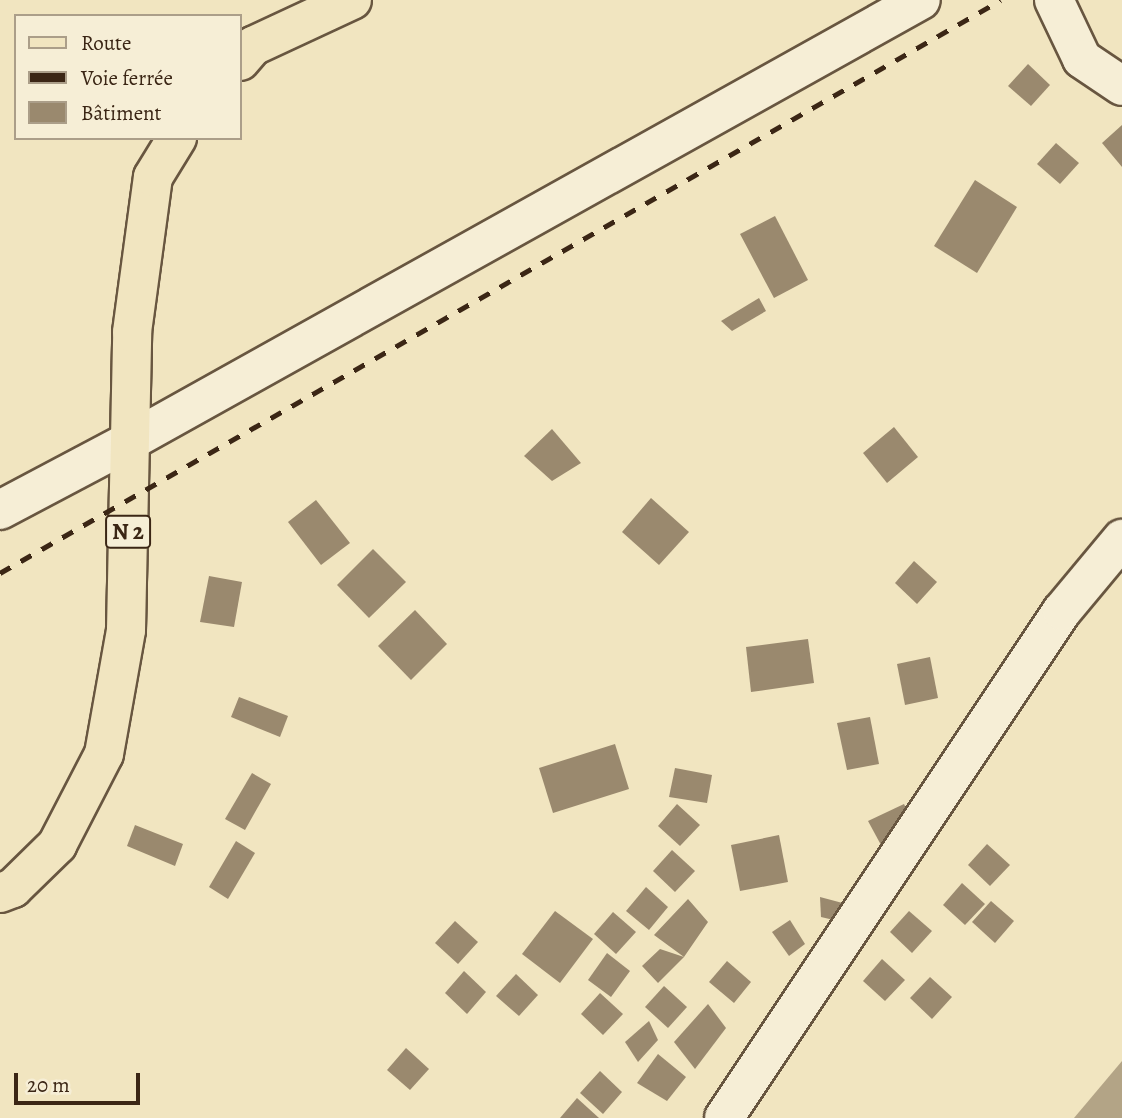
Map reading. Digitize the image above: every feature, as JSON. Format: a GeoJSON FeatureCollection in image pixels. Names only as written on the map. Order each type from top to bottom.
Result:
{"type":"FeatureCollection","features":[{"type":"Feature","properties":{"kind":"main road"},"geometry":{"type":"LineString","coordinates":[[242,59],[253,46],[352,0]]}},
{"type":"Feature","properties":{"kind":"main road","name":"N 2"},"geometry":{"type":"LineString","coordinates":[[0,893],[13,888],[57,845],[104,754],[126,630],[132,440],[132,332],[153,177],[176,140]]}},
{"type":"Feature","properties":{"kind":"street"},"geometry":{"type":"LineString","coordinates":[[0,510],[132,440],[921,0]]}},
{"type":"Feature","properties":{"kind":"street"},"geometry":{"type":"LineString","coordinates":[[1054,0],[1082,60],[1122,86]]}},
{"type":"Feature","properties":{"kind":"street"},"geometry":{"type":"LineString","coordinates":[[724,1118],[1062,611],[1122,539]]}},
{"type":"Feature","properties":{"kind":"shaded area"},"geometry":{"type":"Polygon","coordinates":[[[1122,1061],[1122,1118],[1074,1118],[1122,1061]]]}},
{"type":"Feature","properties":{"kind":"building"},"geometry":{"type":"Polygon","coordinates":[[[1028,64],[1050,85],[1031,106],[1008,86],[1028,64]]]}},
{"type":"Feature","properties":{"kind":"building"},"geometry":{"type":"Polygon","coordinates":[[[1122,125],[1122,167],[1102,143],[1122,125]]]}},
{"type":"Feature","properties":{"kind":"building"},"geometry":{"type":"Polygon","coordinates":[[[1056,143],[1079,163],[1060,184],[1037,164],[1056,143]]]}},
{"type":"Feature","properties":{"kind":"building"},"geometry":{"type":"Polygon","coordinates":[[[975,180],[1017,207],[977,273],[934,246],[975,180]]]}},
{"type":"Feature","properties":{"kind":"building"},"geometry":{"type":"Polygon","coordinates":[[[775,216],[808,280],[774,298],[740,234],[775,216]]]}},
{"type":"Feature","properties":{"kind":"building"},"geometry":{"type":"Polygon","coordinates":[[[759,298],[766,311],[732,331],[721,321],[759,298]]]}},
{"type":"Feature","properties":{"kind":"building"},"geometry":{"type":"Polygon","coordinates":[[[894,427],[918,457],[887,483],[863,453],[894,427]]]}},
{"type":"Feature","properties":{"kind":"building"},"geometry":{"type":"Polygon","coordinates":[[[552,429],[581,463],[552,481],[524,456],[552,429]]]}},
{"type":"Feature","properties":{"kind":"building"},"geometry":{"type":"Polygon","coordinates":[[[651,498],[689,532],[659,565],[622,532],[651,498]]]}},
{"type":"Feature","properties":{"kind":"building"},"geometry":{"type":"Polygon","coordinates":[[[316,500],[350,543],[321,565],[288,522],[316,500]]]}},
{"type":"Feature","properties":{"kind":"building"},"geometry":{"type":"Polygon","coordinates":[[[373,549],[406,582],[369,618],[337,585],[373,549]]]}},
{"type":"Feature","properties":{"kind":"building"},"geometry":{"type":"Polygon","coordinates":[[[914,561],[937,582],[917,604],[895,583],[914,561]]]}},
{"type":"Feature","properties":{"kind":"building"},"geometry":{"type":"Polygon","coordinates":[[[209,576],[242,582],[234,627],[200,622],[209,576]]]}},
{"type":"Feature","properties":{"kind":"building"},"geometry":{"type":"Polygon","coordinates":[[[415,610],[447,644],[411,680],[378,646],[415,610]]]}},
{"type":"Feature","properties":{"kind":"building"},"geometry":{"type":"Polygon","coordinates":[[[808,639],[814,683],[751,692],[746,647],[808,639]]]}},
{"type":"Feature","properties":{"kind":"building"},"geometry":{"type":"Polygon","coordinates":[[[930,657],[938,698],[905,705],[897,664],[930,657]]]}},
{"type":"Feature","properties":{"kind":"building"},"geometry":{"type":"Polygon","coordinates":[[[239,697],[288,716],[280,737],[231,717],[239,697]]]}},
{"type":"Feature","properties":{"kind":"building"},"geometry":{"type":"Polygon","coordinates":[[[870,717],[879,764],[847,770],[837,723],[870,717]]]}},
{"type":"Feature","properties":{"kind":"building"},"geometry":{"type":"Polygon","coordinates":[[[615,744],[629,789],[553,813],[539,768],[615,744]]]}},
{"type":"Feature","properties":{"kind":"building"},"geometry":{"type":"Polygon","coordinates":[[[675,768],[712,775],[707,803],[669,797],[675,768]]]}},
{"type":"Feature","properties":{"kind":"building"},"geometry":{"type":"Polygon","coordinates":[[[252,773],[271,784],[245,830],[225,819],[252,773]]]}},
{"type":"Feature","properties":{"kind":"building"},"geometry":{"type":"Polygon","coordinates":[[[677,804],[700,825],[680,846],[658,826],[677,804]]]}},
{"type":"Feature","properties":{"kind":"building"},"geometry":{"type":"Polygon","coordinates":[[[904,804],[913,823],[881,845],[868,821],[904,804]]]}},
{"type":"Feature","properties":{"kind":"building"},"geometry":{"type":"Polygon","coordinates":[[[135,825],[183,844],[175,866],[127,846],[135,825]]]}},
{"type":"Feature","properties":{"kind":"building"},"geometry":{"type":"Polygon","coordinates":[[[779,835],[788,882],[740,891],[731,845],[779,835]]]}},
{"type":"Feature","properties":{"kind":"building"},"geometry":{"type":"Polygon","coordinates":[[[236,841],[255,853],[228,899],[209,887],[236,841]]]}},
{"type":"Feature","properties":{"kind":"building"},"geometry":{"type":"Polygon","coordinates":[[[987,844],[1010,865],[990,886],[968,865],[987,844]]]}},
{"type":"Feature","properties":{"kind":"building"},"geometry":{"type":"Polygon","coordinates":[[[672,850],[695,871],[675,892],[653,871],[672,850]]]}},
{"type":"Feature","properties":{"kind":"building"},"geometry":{"type":"Polygon","coordinates":[[[962,883],[985,904],[965,925],[943,905],[962,883]]]}},
{"type":"Feature","properties":{"kind":"building"},"geometry":{"type":"Polygon","coordinates":[[[646,887],[668,907],[649,930],[626,911],[646,887]]]}},
{"type":"Feature","properties":{"kind":"building"},"geometry":{"type":"Polygon","coordinates":[[[820,897],[850,905],[838,921],[821,917],[820,897]]]}},
{"type":"Feature","properties":{"kind":"building"},"geometry":{"type":"Polygon","coordinates":[[[688,899],[708,922],[684,957],[654,935],[688,899]]]}},
{"type":"Feature","properties":{"kind":"building"},"geometry":{"type":"Polygon","coordinates":[[[991,901],[1014,921],[995,943],[972,922],[991,901]]]}},
{"type":"Feature","properties":{"kind":"building"},"geometry":{"type":"Polygon","coordinates":[[[555,911],[593,939],[560,983],[522,954],[555,911]]]}},
{"type":"Feature","properties":{"kind":"building"},"geometry":{"type":"Polygon","coordinates":[[[909,911],[932,931],[912,953],[890,932],[909,911]]]}},
{"type":"Feature","properties":{"kind":"building"},"geometry":{"type":"Polygon","coordinates":[[[613,912],[636,932],[616,954],[594,934],[613,912]]]}},
{"type":"Feature","properties":{"kind":"building"},"geometry":{"type":"Polygon","coordinates":[[[790,920],[805,944],[789,956],[772,932],[790,920]]]}},
{"type":"Feature","properties":{"kind":"building"},"geometry":{"type":"Polygon","coordinates":[[[455,921],[478,942],[458,964],[435,943],[455,921]]]}},
{"type":"Feature","properties":{"kind":"building"},"geometry":{"type":"Polygon","coordinates":[[[660,949],[684,957],[658,983],[642,966],[660,949]]]}},
{"type":"Feature","properties":{"kind":"building"},"geometry":{"type":"Polygon","coordinates":[[[607,953],[630,971],[611,997],[588,980],[607,953]]]}},
{"type":"Feature","properties":{"kind":"building"},"geometry":{"type":"Polygon","coordinates":[[[882,959],[905,980],[885,1001],[863,981],[882,959]]]}},
{"type":"Feature","properties":{"kind":"building"},"geometry":{"type":"Polygon","coordinates":[[[727,961],[751,982],[734,1003],[709,982],[727,961]]]}},
{"type":"Feature","properties":{"kind":"building"},"geometry":{"type":"Polygon","coordinates":[[[464,971],[486,992],[467,1014],[445,993],[464,971]]]}},
{"type":"Feature","properties":{"kind":"building"},"geometry":{"type":"Polygon","coordinates":[[[516,974],[538,995],[519,1016],[496,996],[516,974]]]}},
{"type":"Feature","properties":{"kind":"building"},"geometry":{"type":"Polygon","coordinates":[[[930,977],[952,997],[932,1019],[910,998],[930,977]]]}},
{"type":"Feature","properties":{"kind":"building"},"geometry":{"type":"Polygon","coordinates":[[[664,986],[687,1007],[668,1028],[645,1007],[664,986]]]}},
{"type":"Feature","properties":{"kind":"building"},"geometry":{"type":"Polygon","coordinates":[[[600,993],[623,1014],[603,1035],[581,1014],[600,993]]]}},
{"type":"Feature","properties":{"kind":"building"},"geometry":{"type":"Polygon","coordinates":[[[708,1004],[726,1028],[695,1069],[674,1042],[708,1004]]]}},
{"type":"Feature","properties":{"kind":"building"},"geometry":{"type":"Polygon","coordinates":[[[649,1021],[658,1040],[638,1062],[625,1042],[649,1021]]]}},
{"type":"Feature","properties":{"kind":"building"},"geometry":{"type":"Polygon","coordinates":[[[406,1048],[429,1069],[410,1090],[387,1070],[406,1048]]]}},
{"type":"Feature","properties":{"kind":"building"},"geometry":{"type":"Polygon","coordinates":[[[658,1054],[686,1077],[667,1101],[637,1083],[658,1054]]]}},
{"type":"Feature","properties":{"kind":"building"},"geometry":{"type":"Polygon","coordinates":[[[600,1071],[622,1092],[603,1114],[580,1093],[600,1071]]]}},
{"type":"Feature","properties":{"kind":"building"},"geometry":{"type":"Polygon","coordinates":[[[577,1098],[599,1118],[560,1118],[577,1098]]]}},
{"type":"Feature","properties":{"kind":"railway"},"geometry":{"type":"LineString","coordinates":[[0,573],[1001,0]]}}]}
